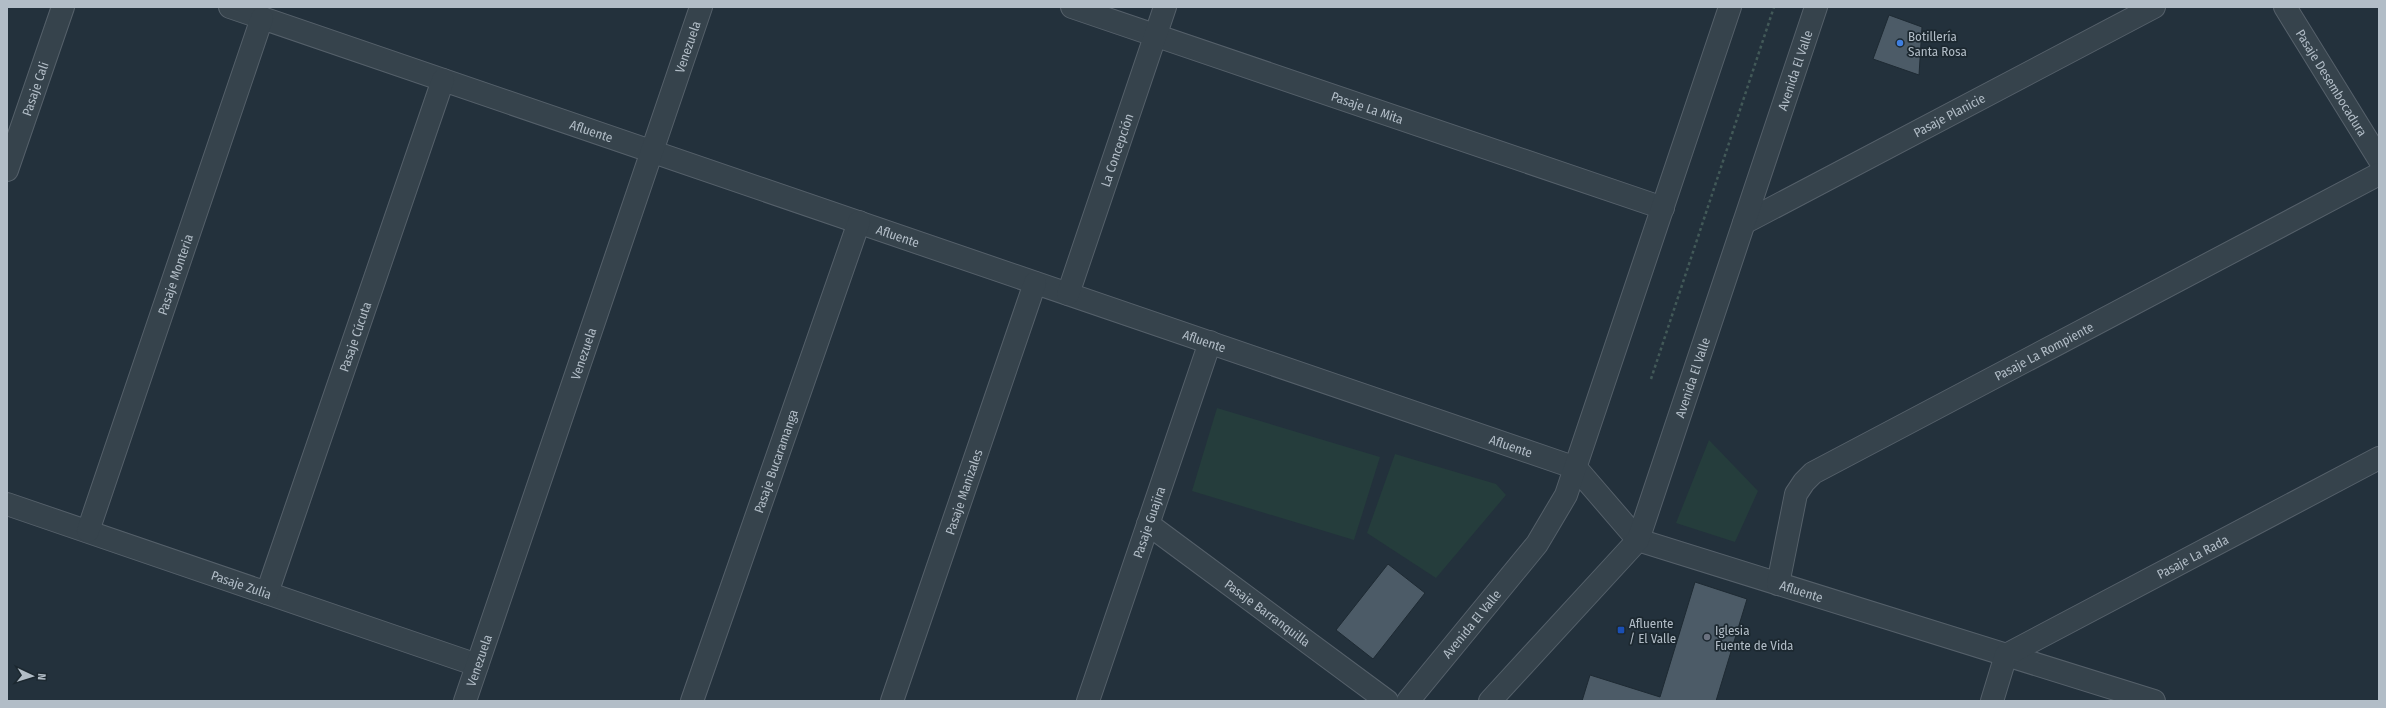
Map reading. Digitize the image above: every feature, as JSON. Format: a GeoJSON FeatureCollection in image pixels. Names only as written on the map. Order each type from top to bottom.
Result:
{"type":"FeatureCollection","features":[{"type":"Feature","properties":{"kind":"street","name":"Pasaje Cali"},"geometry":{"type":"LineString","coordinates":[[7,170],[63,7]]}},
{"type":"Feature","properties":{"kind":"street","name":"Afluente"},"geometry":{"type":"LineString","coordinates":[[230,7],[1576,468]]}},
{"type":"Feature","properties":{"kind":"street","name":"Venezuela"},"geometry":{"type":"LineString","coordinates":[[465,701],[702,7]]}},
{"type":"Feature","properties":{"kind":"street","name":"Pasaje La Mita"},"geometry":{"type":"LineString","coordinates":[[1072,7],[1663,208]]}},
{"type":"Feature","properties":{"kind":"street","name":"La Concepción"},"geometry":{"type":"LineString","coordinates":[[1068,294],[1165,7]]}},
{"type":"Feature","properties":{"kind":"street","name":"Avenida El Valle"},"geometry":{"type":"LineString","coordinates":[[1408,701],[1537,544],[1566,495],[1730,7]]}},
{"type":"Feature","properties":{"kind":"street","name":"Avenida El Valle"},"geometry":{"type":"LineString","coordinates":[[1490,701],[1638,540],[1816,7]]}},
{"type":"Feature","properties":{"kind":"street","name":"Pasaje Planicie"},"geometry":{"type":"LineString","coordinates":[[1744,223],[2154,7]]}},
{"type":"Feature","properties":{"kind":"street","name":"Pasaje Desembocadura"},"geometry":{"type":"LineString","coordinates":[[2285,7],[2379,159]]}},
{"type":"Feature","properties":{"kind":"street","name":"Pasaje Monteria"},"geometry":{"type":"LineString","coordinates":[[88,531],[262,18]]}},
{"type":"Feature","properties":{"kind":"street","name":"Pasaje Cúcuta"},"geometry":{"type":"LineString","coordinates":[[267,593],[444,80]]}},
{"type":"Feature","properties":{"kind":"street","name":"Pasaje La Rompiente"},"geometry":{"type":"LineString","coordinates":[[1778,584],[1796,494],[1804,482],[1813,473],[2379,174]]}},
{"type":"Feature","properties":{"kind":"street","name":"Pasaje Bucaramanga"},"geometry":{"type":"LineString","coordinates":[[692,701],[859,222]]}},
{"type":"Feature","properties":{"kind":"street","name":"Pasaje Manizales"},"geometry":{"type":"LineString","coordinates":[[892,701],[1035,283]]}},
{"type":"Feature","properties":{"kind":"street","name":"Pasaje Guajira"},"geometry":{"type":"LineString","coordinates":[[1088,701],[1210,342]]}},
{"type":"Feature","properties":{"kind":"street","name":"Pasaje La Rada"},"geometry":{"type":"LineString","coordinates":[[2006,655],[2379,458]]}},
{"type":"Feature","properties":{"kind":"street"},"geometry":{"type":"LineString","coordinates":[[1576,468],[1638,540]]}},
{"type":"Feature","properties":{"kind":"street","name":"Pasaje Zulia"},"geometry":{"type":"LineString","coordinates":[[7,504],[477,665]]}},
{"type":"Feature","properties":{"kind":"street","name":"Pasaje Barranquilla"},"geometry":{"type":"LineString","coordinates":[[1148,524],[1387,701]]}},
{"type":"Feature","properties":{"kind":"street","name":"Afluente"},"geometry":{"type":"LineString","coordinates":[[1638,540],[2154,701]]}},
{"type":"Feature","properties":{"kind":"street"},"geometry":{"type":"LineString","coordinates":[[1992,701],[2006,655]]}},
{"type":"Feature","properties":{"kind":"path"},"geometry":{"type":"LineString","coordinates":[[1651,379],[1774,7]]}},
{"type":"Feature","properties":{"kind":"green space"},"geometry":{"type":"Polygon","coordinates":[[[1217,408],[1380,457],[1354,540],[1192,491],[1217,408]]]}},
{"type":"Feature","properties":{"kind":"green space"},"geometry":{"type":"Polygon","coordinates":[[[1709,440],[1758,491],[1735,542],[1676,523],[1709,440]]]}},
{"type":"Feature","properties":{"kind":"green space"},"geometry":{"type":"Polygon","coordinates":[[[1395,454],[1496,484],[1506,495],[1436,578],[1367,533],[1395,454]]]}},
{"type":"Feature","properties":{"kind":"building","name":"Botillería Santa Rosa"},"geometry":{"type":"Polygon","coordinates":[[[1889,15],[1922,27],[1919,75],[1873,59],[1889,15]]]}},
{"type":"Feature","properties":{"kind":"building"},"geometry":{"type":"Polygon","coordinates":[[[1388,564],[1425,593],[1373,659],[1336,630],[1388,564]]]}},
{"type":"Feature","properties":{"kind":"building","name":"Iglesia Fuente de Vida"},"geometry":{"type":"Polygon","coordinates":[[[1695,582],[1747,599],[1716,701],[1582,701],[1590,675],[1660,697],[1695,582]]]}},
{"type":"Feature","properties":{"kind":"place","name":"Botillería Santa Rosa"},"geometry":{"type":"Point","coordinates":[1900,43]}},
{"type":"Feature","properties":{"kind":"place","name":"Afluente / El Valle"},"geometry":{"type":"Point","coordinates":[1621,630]}},
{"type":"Feature","properties":{"kind":"place","name":"Iglesia Fuente de Vida"},"geometry":{"type":"Point","coordinates":[1707,637]}}]}
